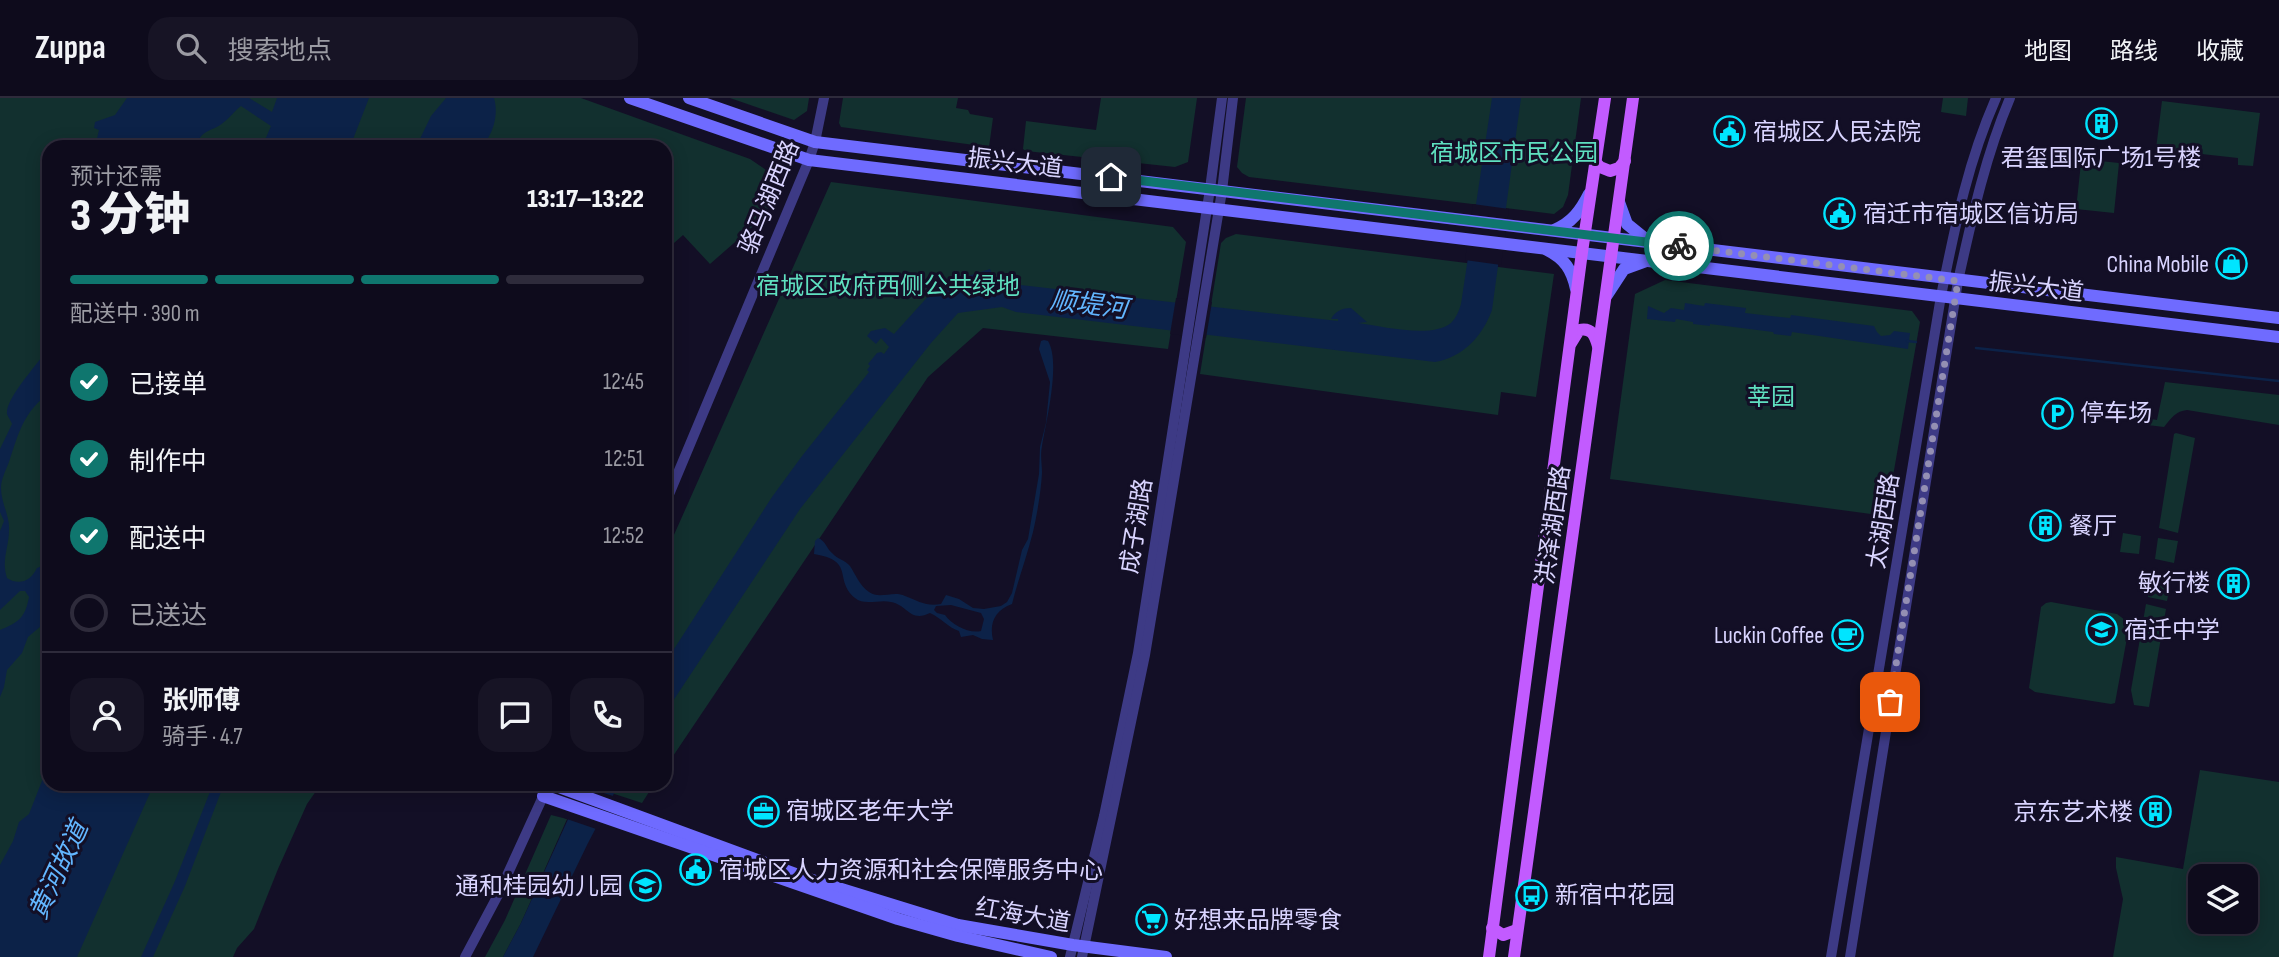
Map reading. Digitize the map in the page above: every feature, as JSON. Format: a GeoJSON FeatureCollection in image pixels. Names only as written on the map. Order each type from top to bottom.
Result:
{"type":"FeatureCollection","features":[{"type":"Feature","properties":{"kind":"main road","name":"振兴大道"},"geometry":{"type":"LineString","coordinates":[[630,98],[809,160],[2279,337]]}},
{"type":"Feature","properties":{"kind":"main road","name":"振兴大道"},"geometry":{"type":"LineString","coordinates":[[689,98],[815,142],[2279,318]]}},
{"type":"Feature","properties":{"kind":"main road","name":"洪泽湖西路"},"geometry":{"type":"LineString","coordinates":[[1487,957],[1576,292],[1605,98]]}},
{"type":"Feature","properties":{"kind":"main road","name":"洪泽湖西路"},"geometry":{"type":"LineString","coordinates":[[1514,957],[1633,98]]}},
{"type":"Feature","properties":{"kind":"main road"},"geometry":{"type":"LineString","coordinates":[[1595,162],[1610,171],[1619,168],[1625,161]]}},
{"type":"Feature","properties":{"kind":"main road"},"geometry":{"type":"LineString","coordinates":[[1552,231],[1576,216],[1591,191]]}},
{"type":"Feature","properties":{"kind":"main road"},"geometry":{"type":"LineString","coordinates":[[1619,202],[1630,228],[1652,243]]}},
{"type":"Feature","properties":{"kind":"main road"},"geometry":{"type":"LineString","coordinates":[[1530,228],[1534,246],[1565,261],[1573,276],[1576,292]]}},
{"type":"Feature","properties":{"kind":"main road"},"geometry":{"type":"LineString","coordinates":[[1678,264],[1675,254],[1681,247]]}},
{"type":"Feature","properties":{"kind":"main road"},"geometry":{"type":"LineString","coordinates":[[1606,296],[1624,269],[1649,260]]}},
{"type":"Feature","properties":{"kind":"main road"},"geometry":{"type":"LineString","coordinates":[[1870,288],[1878,286],[1880,281],[1874,270]]}},
{"type":"Feature","properties":{"kind":"main road"},"geometry":{"type":"LineString","coordinates":[[2022,306],[2017,296],[2024,288]]}},
{"type":"Feature","properties":{"kind":"main road"},"geometry":{"type":"LineString","coordinates":[[1569,347],[1574,335],[1585,329],[1590,330],[1596,337],[1599,350]]}},
{"type":"Feature","properties":{"kind":"main road","name":"红海大道"},"geometry":{"type":"LineString","coordinates":[[550,791],[564,804],[898,919],[1051,957]]}},
{"type":"Feature","properties":{"kind":"main road","name":"红海大道"},"geometry":{"type":"LineString","coordinates":[[569,791],[809,879],[958,925],[1077,952],[1166,957]]}},
{"type":"Feature","properties":{"kind":"main road"},"geometry":{"type":"LineString","coordinates":[[1492,933],[1503,935],[1517,930]]}},
{"type":"Feature","properties":{"kind":"street","name":"骆马湖西路"},"geometry":{"type":"LineString","coordinates":[[672,487],[809,160],[824,98]]}},
{"type":"Feature","properties":{"kind":"street","name":"成子湖路"},"geometry":{"type":"LineString","coordinates":[[1216,190],[1222,98]]}},
{"type":"Feature","properties":{"kind":"street","name":"成子湖路"},"geometry":{"type":"LineString","coordinates":[[1077,952],[1146,655],[1202,275],[1233,98]]}},
{"type":"Feature","properties":{"kind":"street","name":"太湖西路"},"geometry":{"type":"LineString","coordinates":[[1850,957],[1955,298],[1951,280],[1963,189],[1979,136],[1996,98]]}},
{"type":"Feature","properties":{"kind":"street","name":"太湖西路"},"geometry":{"type":"LineString","coordinates":[[1831,957],[1941,296],[1951,280],[1993,137],[2010,98]]}},
{"type":"Feature","properties":{"kind":"street"},"geometry":{"type":"LineString","coordinates":[[465,957],[498,895],[546,791]]}},
{"type":"Feature","properties":{"kind":"green space"},"geometry":{"type":"Polygon","coordinates":[[[0,98],[581,98],[750,159],[772,174],[779,185],[766,215],[710,264],[683,235],[672,245],[672,140],[42,140],[42,791],[316,791],[307,804],[254,929],[237,948],[233,957],[0,957],[0,98]]]}},
{"type":"Feature","properties":{"kind":"green space"},"geometry":{"type":"Polygon","coordinates":[[[730,98],[809,98],[807,111],[794,120],[730,98]]]}},
{"type":"Feature","properties":{"kind":"green space"},"geometry":{"type":"Polygon","coordinates":[[[843,98],[958,98],[956,108],[968,110],[970,114],[993,118],[989,147],[841,127],[839,123],[843,98]]]}},
{"type":"Feature","properties":{"kind":"green space"},"geometry":{"type":"Polygon","coordinates":[[[1101,98],[1197,98],[1188,162],[1175,167],[1023,149],[1026,121],[1096,130],[1101,98]]]}},
{"type":"Feature","properties":{"kind":"green space","name":"宿城区市民公园"},"geometry":{"type":"Polygon","coordinates":[[[1246,98],[1581,98],[1568,195],[1563,207],[1554,214],[1249,177],[1237,167],[1246,98]]]}},
{"type":"Feature","properties":{"kind":"green space"},"geometry":{"type":"Polygon","coordinates":[[[1943,98],[1968,98],[1966,116],[1941,112],[1943,98]]]}},
{"type":"Feature","properties":{"kind":"green space"},"geometry":{"type":"Polygon","coordinates":[[[2162,101],[2260,113],[2253,166],[2238,165],[2238,158],[2156,149],[2162,101]]]}},
{"type":"Feature","properties":{"kind":"green space"},"geometry":{"type":"Polygon","coordinates":[[[2100,161],[2119,163],[2114,213],[2076,209],[2081,163],[2100,165],[2100,161]]]}},
{"type":"Feature","properties":{"kind":"green space","name":"宿城区政府西侧公共绿地"},"geometry":{"type":"Polygon","coordinates":[[[831,182],[1173,227],[1186,242],[1168,349],[983,328],[928,377],[672,758],[672,539],[831,182]]]}},
{"type":"Feature","properties":{"kind":"green space"},"geometry":{"type":"Polygon","coordinates":[[[1236,234],[1554,274],[1536,397],[1501,392],[1498,415],[1200,374],[1221,243],[1236,234]]]}},
{"type":"Feature","properties":{"kind":"green space","name":"莘园"},"geometry":{"type":"Polygon","coordinates":[[[1665,280],[1912,311],[1920,322],[1886,516],[1610,479],[1635,294],[1665,280]]]}},
{"type":"Feature","properties":{"kind":"green space"},"geometry":{"type":"Polygon","coordinates":[[[2165,382],[2279,395],[2279,425],[2187,410],[2177,413],[2164,427],[2139,424],[2140,417],[2157,420],[2165,382]]]}},
{"type":"Feature","properties":{"kind":"green space"},"geometry":{"type":"Polygon","coordinates":[[[2176,433],[2195,438],[2178,533],[2159,528],[2176,433]]]}},
{"type":"Feature","properties":{"kind":"green space"},"geometry":{"type":"Polygon","coordinates":[[[2123,533],[2141,536],[2139,554],[2120,552],[2123,533]]]}},
{"type":"Feature","properties":{"kind":"green space"},"geometry":{"type":"Polygon","coordinates":[[[2158,538],[2178,541],[2174,563],[2155,559],[2158,538]]]}},
{"type":"Feature","properties":{"kind":"green space"},"geometry":{"type":"Polygon","coordinates":[[[2152,576],[2171,579],[2167,601],[2148,597],[2152,576]]]}},
{"type":"Feature","properties":{"kind":"green space"},"geometry":{"type":"Polygon","coordinates":[[[2051,602],[2117,614],[2125,620],[2129,627],[2115,703],[2035,692],[2029,688],[2041,607],[2051,602]]]}},
{"type":"Feature","properties":{"kind":"green space"},"geometry":{"type":"Polygon","coordinates":[[[2146,604],[2166,609],[2149,707],[2134,705],[2131,690],[2146,604]]]}},
{"type":"Feature","properties":{"kind":"green space"},"geometry":{"type":"Polygon","coordinates":[[[2200,770],[2279,782],[2279,957],[2113,957],[2123,899],[2116,857],[2183,869],[2200,770]]]}},
{"type":"Feature","properties":{"kind":"green space"},"geometry":{"type":"Polygon","coordinates":[[[605,791],[650,791],[642,803],[605,791]]]}},
{"type":"Feature","properties":{"kind":"green space"},"geometry":{"type":"Polygon","coordinates":[[[551,815],[567,819],[521,923],[503,957],[485,957],[505,920],[551,815]]]}},
{"type":"Feature","properties":{"kind":"water"},"geometry":{"type":"Polygon","coordinates":[[[127,98],[249,98],[272,112],[277,98],[369,98],[353,140],[265,140],[271,126],[241,106],[199,140],[97,140],[99,130],[94,128],[95,122],[115,115],[127,98]]]}},
{"type":"Feature","properties":{"kind":"water"},"geometry":{"type":"Polygon","coordinates":[[[446,98],[494,98],[494,124],[487,140],[419,140],[431,116],[446,98]]]}},
{"type":"Feature","properties":{"kind":"water","name":"顺堤河"},"geometry":{"type":"Polygon","coordinates":[[[1492,98],[1521,98],[1492,310],[1477,337],[1454,356],[1435,362],[1016,312],[1002,307],[958,313],[931,343],[800,509],[672,702],[672,652],[772,497],[869,372],[868,364],[877,353],[884,354],[889,347],[881,338],[876,344],[867,336],[871,331],[885,328],[894,334],[932,292],[953,281],[990,269],[995,282],[1338,321],[1331,319],[1342,309],[1351,308],[1367,322],[1358,323],[1419,331],[1442,328],[1451,323],[1461,304],[1492,98]]]}},
{"type":"Feature","properties":{"kind":"water"},"geometry":{"type":"Polygon","coordinates":[[[1685,303],[1746,308],[1745,313],[1790,318],[1791,315],[1874,326],[1881,336],[1890,335],[1894,331],[1910,333],[1908,349],[1792,332],[1791,336],[1693,324],[1676,319],[1675,322],[1647,319],[1648,306],[1664,313],[1671,308],[1684,310],[1685,303]]]}},
{"type":"Feature","properties":{"kind":"water"},"geometry":{"type":"Polygon","coordinates":[[[1044,340],[1048,341],[1052,351],[1053,363],[1047,417],[1050,382],[1039,349],[1041,341],[1044,340]]]}},
{"type":"Feature","properties":{"kind":"water"},"geometry":{"type":"Polygon","coordinates":[[[42,356],[42,398],[19,432],[1,488],[9,525],[5,565],[7,578],[16,582],[24,581],[42,566],[42,624],[28,637],[22,653],[7,670],[0,697],[0,630],[20,618],[29,597],[25,591],[20,591],[0,610],[0,531],[4,521],[0,512],[0,449],[12,424],[7,414],[8,407],[42,356]]]}},
{"type":"Feature","properties":{"kind":"water"},"geometry":{"type":"Polygon","coordinates":[[[1045,429],[1039,503],[1033,532],[1012,604],[997,614],[993,623],[993,640],[973,635],[961,637],[959,631],[930,613],[918,616],[891,602],[863,602],[849,591],[840,566],[835,561],[814,554],[815,541],[818,538],[834,555],[850,566],[863,586],[873,594],[900,594],[931,605],[941,604],[946,595],[973,608],[984,609],[1007,602],[1012,593],[1022,550],[1028,539],[1045,429]],[[951,605],[936,606],[934,610],[937,613],[945,615],[961,628],[981,631],[984,619],[981,613],[951,605]]]}},
{"type":"Feature","properties":{"kind":"water","name":"黄河故道"},"geometry":{"type":"Polygon","coordinates":[[[42,781],[42,791],[151,791],[77,957],[0,957],[0,865],[13,841],[19,822],[29,814],[42,781]]]}},
{"type":"Feature","properties":{"kind":"water"},"geometry":{"type":"Polygon","coordinates":[[[210,791],[221,791],[185,886],[153,957],[141,957],[175,881],[210,791]]]}},
{"type":"Feature","properties":{"kind":"water"},"geometry":{"type":"Polygon","coordinates":[[[581,791],[615,791],[533,957],[503,957],[581,791]]]}},
{"type":"Feature","properties":{"kind":"pier"},"geometry":{"type":"Polygon","coordinates":[[[1473,204],[1509,209],[1501,265],[1465,260],[1473,204]]]}},
{"type":"Feature","properties":{"kind":"pier"},"geometry":{"type":"Polygon","coordinates":[[[1176,298],[1212,302],[1206,338],[1170,334],[1176,298]]]}},
{"type":"Feature","properties":{"kind":"pier"},"geometry":{"type":"Polygon","coordinates":[[[576,791],[598,791],[616,797],[599,830],[564,818],[576,791]]]}},
{"type":"Feature","properties":{"kind":"waterway"},"geometry":{"type":"LineString","coordinates":[[1907,341],[1916,342]]}},
{"type":"Feature","properties":{"kind":"waterway"},"geometry":{"type":"LineString","coordinates":[[1976,348],[2279,381]]}},
{"type":"Feature","properties":{"kind":"way so far"},"geometry":{"type":"LineString","coordinates":[[1679,246],[1958,281],[1890,702]]}},
{"type":"Feature","properties":{"kind":"place","name":"君玺国际广场1号楼"},"geometry":{"type":"Point","coordinates":[2101,124]}},
{"type":"Feature","properties":{"kind":"place","name":"宿城区人民法院"},"geometry":{"type":"Point","coordinates":[1730,132]}},
{"type":"Feature","properties":{"kind":"place","name":"宿迁市宿城区信访局"},"geometry":{"type":"Point","coordinates":[1840,214]}},
{"type":"Feature","properties":{"kind":"place","name":"China Mobile"},"geometry":{"type":"Point","coordinates":[2232,264]}},
{"type":"Feature","properties":{"kind":"place","name":"停车场"},"geometry":{"type":"Point","coordinates":[2057,413]}},
{"type":"Feature","properties":{"kind":"place","name":"餐厅"},"geometry":{"type":"Point","coordinates":[2046,526]}},
{"type":"Feature","properties":{"kind":"place","name":"敏行楼"},"geometry":{"type":"Point","coordinates":[2233,583]}},
{"type":"Feature","properties":{"kind":"place","name":"宿迁中学"},"geometry":{"type":"Point","coordinates":[2101,630]}},
{"type":"Feature","properties":{"kind":"place","name":"Luckin Coffee"},"geometry":{"type":"Point","coordinates":[1847,635]}},
{"type":"Feature","properties":{"kind":"place","name":"宿城区老年大学"},"geometry":{"type":"Point","coordinates":[763,811]}},
{"type":"Feature","properties":{"kind":"place","name":"京东艺术楼"},"geometry":{"type":"Point","coordinates":[2156,812]}},
{"type":"Feature","properties":{"kind":"place","name":"宿城区人力资源和社会保障服务中心"},"geometry":{"type":"Point","coordinates":[696,870]}},
{"type":"Feature","properties":{"kind":"place","name":"通和桂园幼儿园"},"geometry":{"type":"Point","coordinates":[646,886]}},
{"type":"Feature","properties":{"kind":"place","name":"新宿中花园"},"geometry":{"type":"Point","coordinates":[1532,895]}},
{"type":"Feature","properties":{"kind":"place","name":"好想来品牌零食"},"geometry":{"type":"Point","coordinates":[1151,920]}},
{"type":"Feature","properties":{"kind":"route"},"geometry":{"type":"LineString","coordinates":[[1111,177],[1679,246]]}}]}
